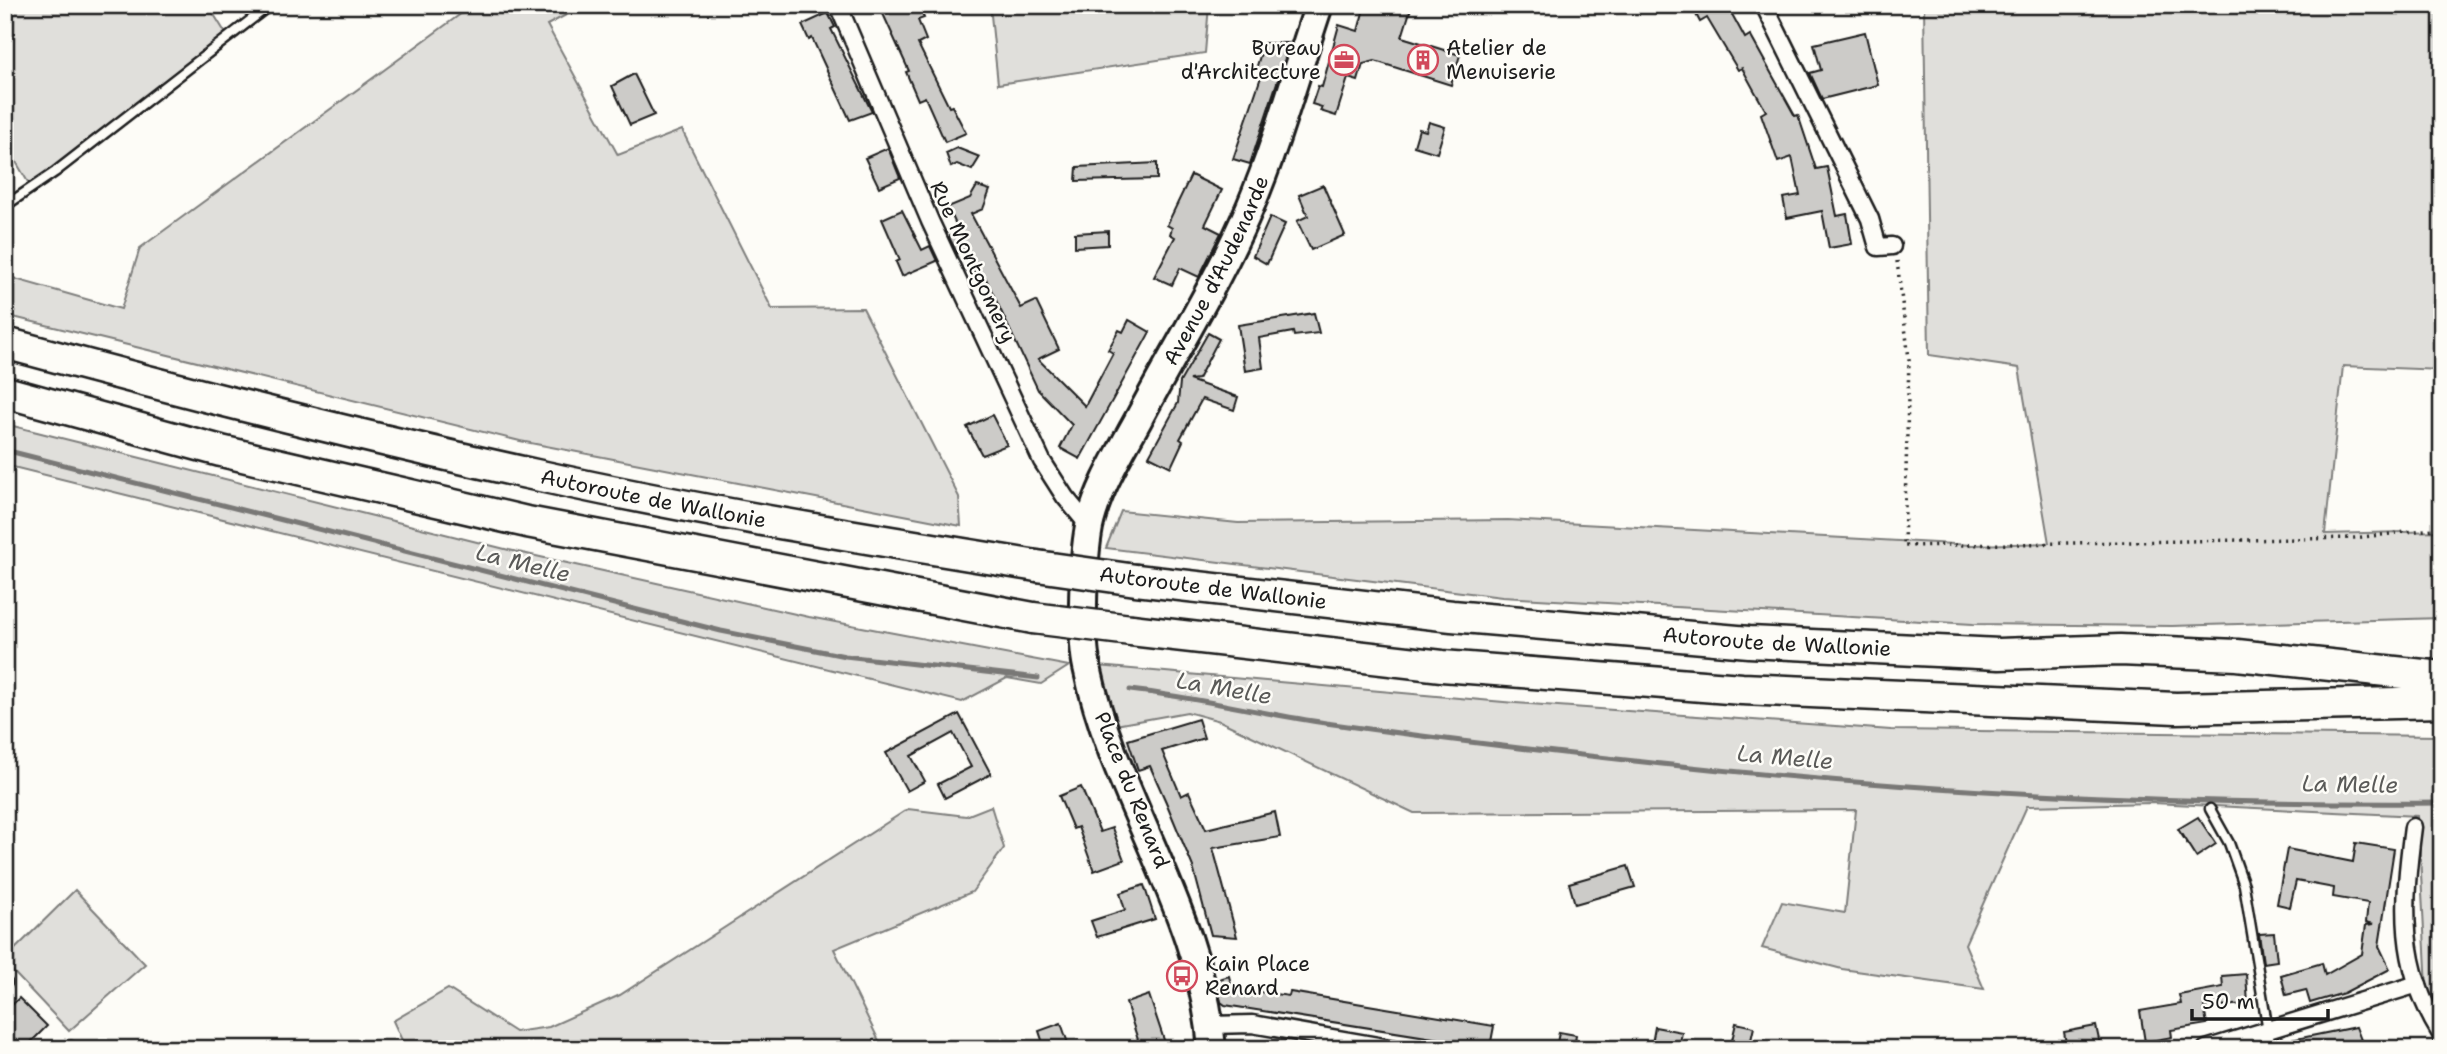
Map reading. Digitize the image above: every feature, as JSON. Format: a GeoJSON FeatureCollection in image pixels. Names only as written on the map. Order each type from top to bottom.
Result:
{"type":"FeatureCollection","features":[{"type":"Feature","properties":{"kind":"highway","name":"Autoroute de Wallonie"},"geometry":{"type":"LineString","coordinates":[[5,343],[230,405],[538,476],[857,537],[1136,580],[1452,617],[1749,642],[1998,654],[2120,650],[2237,655],[2442,677]]}},
{"type":"Feature","properties":{"kind":"highway"},"geometry":{"type":"LineString","coordinates":[[5,392],[221,451],[527,522],[1032,618],[1442,666],[1742,690],[2176,708],[2442,702]]}},
{"type":"Feature","properties":{"kind":"main road","name":"Avenue d'Audenarde"},"geometry":{"type":"LineString","coordinates":[[1089,526],[1129,437],[1250,206],[1319,5]]}},
{"type":"Feature","properties":{"kind":"main road","name":"Place du Renard"},"geometry":{"type":"LineString","coordinates":[[1089,526],[1085,594],[1086,664],[1102,726],[1164,871],[1188,940],[1211,1037]]}},
{"type":"Feature","properties":{"kind":"street","name":"Rue Montgomery"},"geometry":{"type":"LineString","coordinates":[[838,5],[930,222],[1042,461],[1065,497],[1089,526]]}},
{"type":"Feature","properties":{"kind":"street"},"geometry":{"type":"LineString","coordinates":[[1764,5],[1870,219],[1878,247],[1892,247]]}},
{"type":"Feature","properties":{"kind":"street"},"geometry":{"type":"LineString","coordinates":[[2413,827],[2404,899],[2405,936],[2418,985],[2442,1036]]}},
{"type":"Feature","properties":{"kind":"street"},"geometry":{"type":"LineString","coordinates":[[2206,1049],[2418,985]]}},
{"type":"Feature","properties":{"kind":"street"},"geometry":{"type":"LineString","coordinates":[[1211,1037],[1252,1024],[1395,1049]]}},
{"type":"Feature","properties":{"kind":"lane"},"geometry":{"type":"LineString","coordinates":[[5,206],[55,172],[270,5]]}},
{"type":"Feature","properties":{"kind":"lane"},"geometry":{"type":"LineString","coordinates":[[2210,809],[2229,844],[2244,885],[2271,1049]]}},
{"type":"Feature","properties":{"kind":"path"},"geometry":{"type":"LineString","coordinates":[[1892,247],[1897,261],[1909,359],[1904,546],[2354,538],[2442,528]]}},
{"type":"Feature","properties":{"kind":"shaded area"},"geometry":{"type":"Polygon","coordinates":[[[5,5],[208,5],[228,37],[32,189],[5,143],[5,5]]]}},
{"type":"Feature","properties":{"kind":"shaded area"},"geometry":{"type":"Polygon","coordinates":[[[473,5],[585,5],[547,25],[618,155],[682,130],[772,309],[863,308],[959,497],[961,526],[520,441],[5,315],[5,276],[121,309],[140,248],[473,5]]]}},
{"type":"Feature","properties":{"kind":"shaded area"},"geometry":{"type":"Polygon","coordinates":[[[990,5],[1209,5],[1205,53],[998,84],[990,5]]]}},
{"type":"Feature","properties":{"kind":"shaded area"},"geometry":{"type":"Polygon","coordinates":[[[1924,5],[2442,5],[2442,370],[2343,366],[2325,534],[2442,531],[2442,618],[2172,626],[1973,624],[1502,597],[1106,548],[1121,511],[1238,523],[1508,520],[1972,545],[2049,543],[2019,368],[1929,355],[1924,5]]]}},
{"type":"Feature","properties":{"kind":"shaded area"},"geometry":{"type":"Polygon","coordinates":[[[5,424],[509,550],[809,617],[1069,666],[1041,684],[1007,678],[962,702],[5,465],[5,424]]]}},
{"type":"Feature","properties":{"kind":"shaded area"},"geometry":{"type":"Polygon","coordinates":[[[1098,666],[1515,703],[1891,730],[2442,736],[2442,1009],[2427,988],[2418,816],[2153,803],[2027,806],[1965,944],[1984,989],[1842,969],[1762,948],[1782,902],[1845,913],[1856,810],[1414,813],[1220,721],[1187,712],[1110,726],[1098,666]]]}},
{"type":"Feature","properties":{"kind":"shaded area"},"geometry":{"type":"Polygon","coordinates":[[[991,806],[1004,848],[972,892],[834,949],[883,1049],[406,1049],[393,1021],[448,989],[515,1032],[549,1027],[620,995],[908,809],[966,816],[991,806]]]}},
{"type":"Feature","properties":{"kind":"shaded area"},"geometry":{"type":"Polygon","coordinates":[[[75,890],[145,964],[69,1031],[5,963],[5,959],[75,890]]]}},
{"type":"Feature","properties":{"kind":"building"},"geometry":{"type":"Polygon","coordinates":[[[879,5],[918,5],[924,18],[918,20],[926,40],[918,44],[949,107],[952,106],[966,133],[945,142],[925,97],[918,100],[906,72],[909,71],[879,5]]]}},
{"type":"Feature","properties":{"kind":"building"},"geometry":{"type":"Polygon","coordinates":[[[1365,5],[1412,5],[1402,37],[1460,55],[1451,85],[1375,61],[1363,64],[1358,81],[1348,78],[1336,116],[1320,111],[1322,107],[1312,104],[1318,86],[1322,87],[1339,25],[1358,31],[1365,5]]]}},
{"type":"Feature","properties":{"kind":"building"},"geometry":{"type":"Polygon","coordinates":[[[1691,5],[1730,5],[1728,7],[1745,38],[1750,35],[1795,116],[1798,115],[1816,169],[1827,167],[1837,216],[1847,214],[1852,244],[1829,248],[1822,211],[1787,218],[1783,198],[1800,195],[1792,157],[1778,162],[1761,114],[1766,111],[1742,68],[1738,70],[1707,18],[1700,22],[1691,5]]]}},
{"type":"Feature","properties":{"kind":"building"},"geometry":{"type":"Polygon","coordinates":[[[828,13],[835,27],[831,29],[872,112],[850,120],[812,38],[809,40],[802,25],[828,13]]]}},
{"type":"Feature","properties":{"kind":"building"},"geometry":{"type":"Polygon","coordinates":[[[1865,32],[1878,85],[1822,99],[1810,73],[1821,70],[1814,44],[1865,32]]]}},
{"type":"Feature","properties":{"kind":"building"},"geometry":{"type":"Polygon","coordinates":[[[1264,43],[1290,43],[1250,164],[1233,159],[1263,71],[1256,69],[1264,43]]]}},
{"type":"Feature","properties":{"kind":"building"},"geometry":{"type":"Polygon","coordinates":[[[634,74],[654,115],[630,125],[612,86],[634,74]]]}},
{"type":"Feature","properties":{"kind":"building"},"geometry":{"type":"Polygon","coordinates":[[[1429,122],[1445,127],[1437,153],[1414,146],[1419,129],[1426,131],[1429,122]]]}},
{"type":"Feature","properties":{"kind":"building"},"geometry":{"type":"Polygon","coordinates":[[[888,148],[900,178],[879,187],[865,158],[888,148]]]}},
{"type":"Feature","properties":{"kind":"building"},"geometry":{"type":"Polygon","coordinates":[[[957,148],[980,157],[972,170],[957,164],[951,167],[946,153],[957,148]]]}},
{"type":"Feature","properties":{"kind":"building"},"geometry":{"type":"Polygon","coordinates":[[[1157,163],[1157,179],[1076,181],[1077,167],[1157,163]]]}},
{"type":"Feature","properties":{"kind":"building"},"geometry":{"type":"Polygon","coordinates":[[[1191,175],[1222,190],[1205,225],[1221,233],[1199,277],[1180,268],[1172,285],[1154,277],[1175,237],[1170,234],[1172,228],[1167,225],[1191,175]]]}},
{"type":"Feature","properties":{"kind":"building"},"geometry":{"type":"Polygon","coordinates":[[[1323,185],[1345,235],[1311,250],[1297,221],[1308,216],[1299,195],[1323,185]]]}},
{"type":"Feature","properties":{"kind":"building"},"geometry":{"type":"Polygon","coordinates":[[[977,186],[990,190],[983,209],[971,214],[1021,308],[1036,301],[1059,349],[1038,359],[1085,406],[1113,353],[1108,350],[1119,330],[1123,332],[1129,320],[1150,332],[1080,459],[1060,448],[1072,425],[1038,390],[986,279],[979,283],[963,250],[957,253],[949,237],[958,229],[948,207],[970,198],[977,186]]]}},
{"type":"Feature","properties":{"kind":"building"},"geometry":{"type":"Polygon","coordinates":[[[902,210],[922,250],[930,246],[937,261],[902,276],[896,262],[900,260],[882,219],[902,210]]]}},
{"type":"Feature","properties":{"kind":"building"},"geometry":{"type":"Polygon","coordinates":[[[1270,217],[1285,224],[1267,264],[1253,256],[1270,217]]]}},
{"type":"Feature","properties":{"kind":"building"},"geometry":{"type":"Polygon","coordinates":[[[1108,231],[1108,245],[1075,247],[1075,233],[1108,231]]]}},
{"type":"Feature","properties":{"kind":"building"},"geometry":{"type":"Polygon","coordinates":[[[1314,313],[1319,333],[1294,336],[1293,332],[1259,338],[1263,368],[1245,371],[1238,325],[1314,313]]]}},
{"type":"Feature","properties":{"kind":"building"},"geometry":{"type":"Polygon","coordinates":[[[1208,333],[1219,339],[1198,379],[1189,380],[1238,397],[1234,410],[1202,399],[1180,439],[1183,441],[1171,467],[1149,456],[1178,403],[1180,382],[1208,333]]]}},
{"type":"Feature","properties":{"kind":"building"},"geometry":{"type":"Polygon","coordinates":[[[992,415],[1007,445],[982,455],[967,427],[992,415]]]}},
{"type":"Feature","properties":{"kind":"building"},"geometry":{"type":"Polygon","coordinates":[[[959,714],[991,774],[945,798],[938,784],[971,767],[953,733],[911,756],[925,781],[907,791],[886,753],[959,714]]]}},
{"type":"Feature","properties":{"kind":"building"},"geometry":{"type":"Polygon","coordinates":[[[1198,719],[1204,738],[1162,751],[1181,796],[1189,792],[1206,829],[1275,812],[1280,837],[1213,848],[1237,937],[1211,935],[1193,867],[1166,802],[1150,766],[1138,770],[1128,740],[1198,719]]]}},
{"type":"Feature","properties":{"kind":"building"},"geometry":{"type":"Polygon","coordinates":[[[1081,787],[1100,832],[1112,828],[1124,860],[1094,871],[1078,827],[1073,829],[1059,796],[1081,787]]]}},
{"type":"Feature","properties":{"kind":"building"},"geometry":{"type":"Polygon","coordinates":[[[2198,817],[2216,844],[2196,857],[2178,829],[2198,817]]]}},
{"type":"Feature","properties":{"kind":"building"},"geometry":{"type":"Polygon","coordinates":[[[2356,843],[2394,849],[2379,946],[2390,969],[2344,993],[2310,1003],[2306,990],[2286,995],[2281,975],[2322,963],[2325,975],[2362,954],[2366,925],[2374,924],[2366,922],[2368,903],[2333,897],[2334,888],[2296,881],[2290,907],[2277,904],[2287,849],[2353,862],[2356,843]]]}},
{"type":"Feature","properties":{"kind":"building"},"geometry":{"type":"Polygon","coordinates":[[[1628,866],[1635,887],[1575,904],[1569,883],[1628,866]]]}},
{"type":"Feature","properties":{"kind":"building"},"geometry":{"type":"Polygon","coordinates":[[[1144,885],[1155,919],[1097,937],[1091,921],[1125,910],[1120,893],[1144,885]]]}},
{"type":"Feature","properties":{"kind":"building"},"geometry":{"type":"Polygon","coordinates":[[[2274,933],[2277,961],[2263,963],[2259,934],[2274,933]]]}},
{"type":"Feature","properties":{"kind":"building"},"geometry":{"type":"Polygon","coordinates":[[[2246,974],[2248,1004],[2204,1007],[2207,1024],[2171,1030],[2172,1037],[2145,1042],[2140,1011],[2181,1004],[2179,995],[2223,987],[2222,976],[2246,974]]]}},
{"type":"Feature","properties":{"kind":"building"},"geometry":{"type":"Polygon","coordinates":[[[1229,976],[1232,988],[1289,996],[1290,992],[1494,1026],[1490,1047],[1225,1005],[1221,1002],[1216,980],[1229,976]]]}},
{"type":"Feature","properties":{"kind":"building"},"geometry":{"type":"Polygon","coordinates":[[[1149,995],[1167,1049],[1141,1049],[1126,1003],[1149,995]]]}},
{"type":"Feature","properties":{"kind":"building"},"geometry":{"type":"Polygon","coordinates":[[[19,998],[47,1026],[24,1049],[5,1049],[5,1012],[19,998]]]}},
{"type":"Feature","properties":{"kind":"building"},"geometry":{"type":"Polygon","coordinates":[[[1061,1023],[1070,1049],[1045,1049],[1039,1031],[1061,1023]]]}},
{"type":"Feature","properties":{"kind":"building"},"geometry":{"type":"Polygon","coordinates":[[[1736,1023],[1754,1027],[1749,1049],[1730,1049],[1736,1023]]]}},
{"type":"Feature","properties":{"kind":"building"},"geometry":{"type":"Polygon","coordinates":[[[2096,1026],[2101,1049],[2067,1049],[2064,1032],[2096,1026]]]}},
{"type":"Feature","properties":{"kind":"building"},"geometry":{"type":"Polygon","coordinates":[[[1655,1027],[1682,1032],[1679,1049],[1651,1049],[1655,1027]]]}},
{"type":"Feature","properties":{"kind":"building"},"geometry":{"type":"Polygon","coordinates":[[[2356,1027],[2361,1040],[2330,1049],[2282,1049],[2281,1042],[2356,1027]]]}},
{"type":"Feature","properties":{"kind":"building"},"geometry":{"type":"Polygon","coordinates":[[[1559,1032],[1576,1035],[1574,1049],[1556,1049],[1559,1032]]]}},
{"type":"Feature","properties":{"kind":"waterway","name":"La Melle"},"geometry":{"type":"LineString","coordinates":[[5,450],[721,631],[845,656],[1038,678]]}},
{"type":"Feature","properties":{"kind":"waterway","name":"La Melle"},"geometry":{"type":"LineString","coordinates":[[1130,690],[1302,719],[1452,740],[1759,774],[2051,795],[2247,802],[2442,803]]}},
{"type":"Feature","properties":{"kind":"place","name":"Bureau d'Architecture"},"geometry":{"type":"Point","coordinates":[1344,60]}},
{"type":"Feature","properties":{"kind":"place","name":"Atelier de Menuiserie"},"geometry":{"type":"Point","coordinates":[1423,60]}},
{"type":"Feature","properties":{"kind":"place","name":"Kain Place Renard"},"geometry":{"type":"Point","coordinates":[1182,976]}}]}
